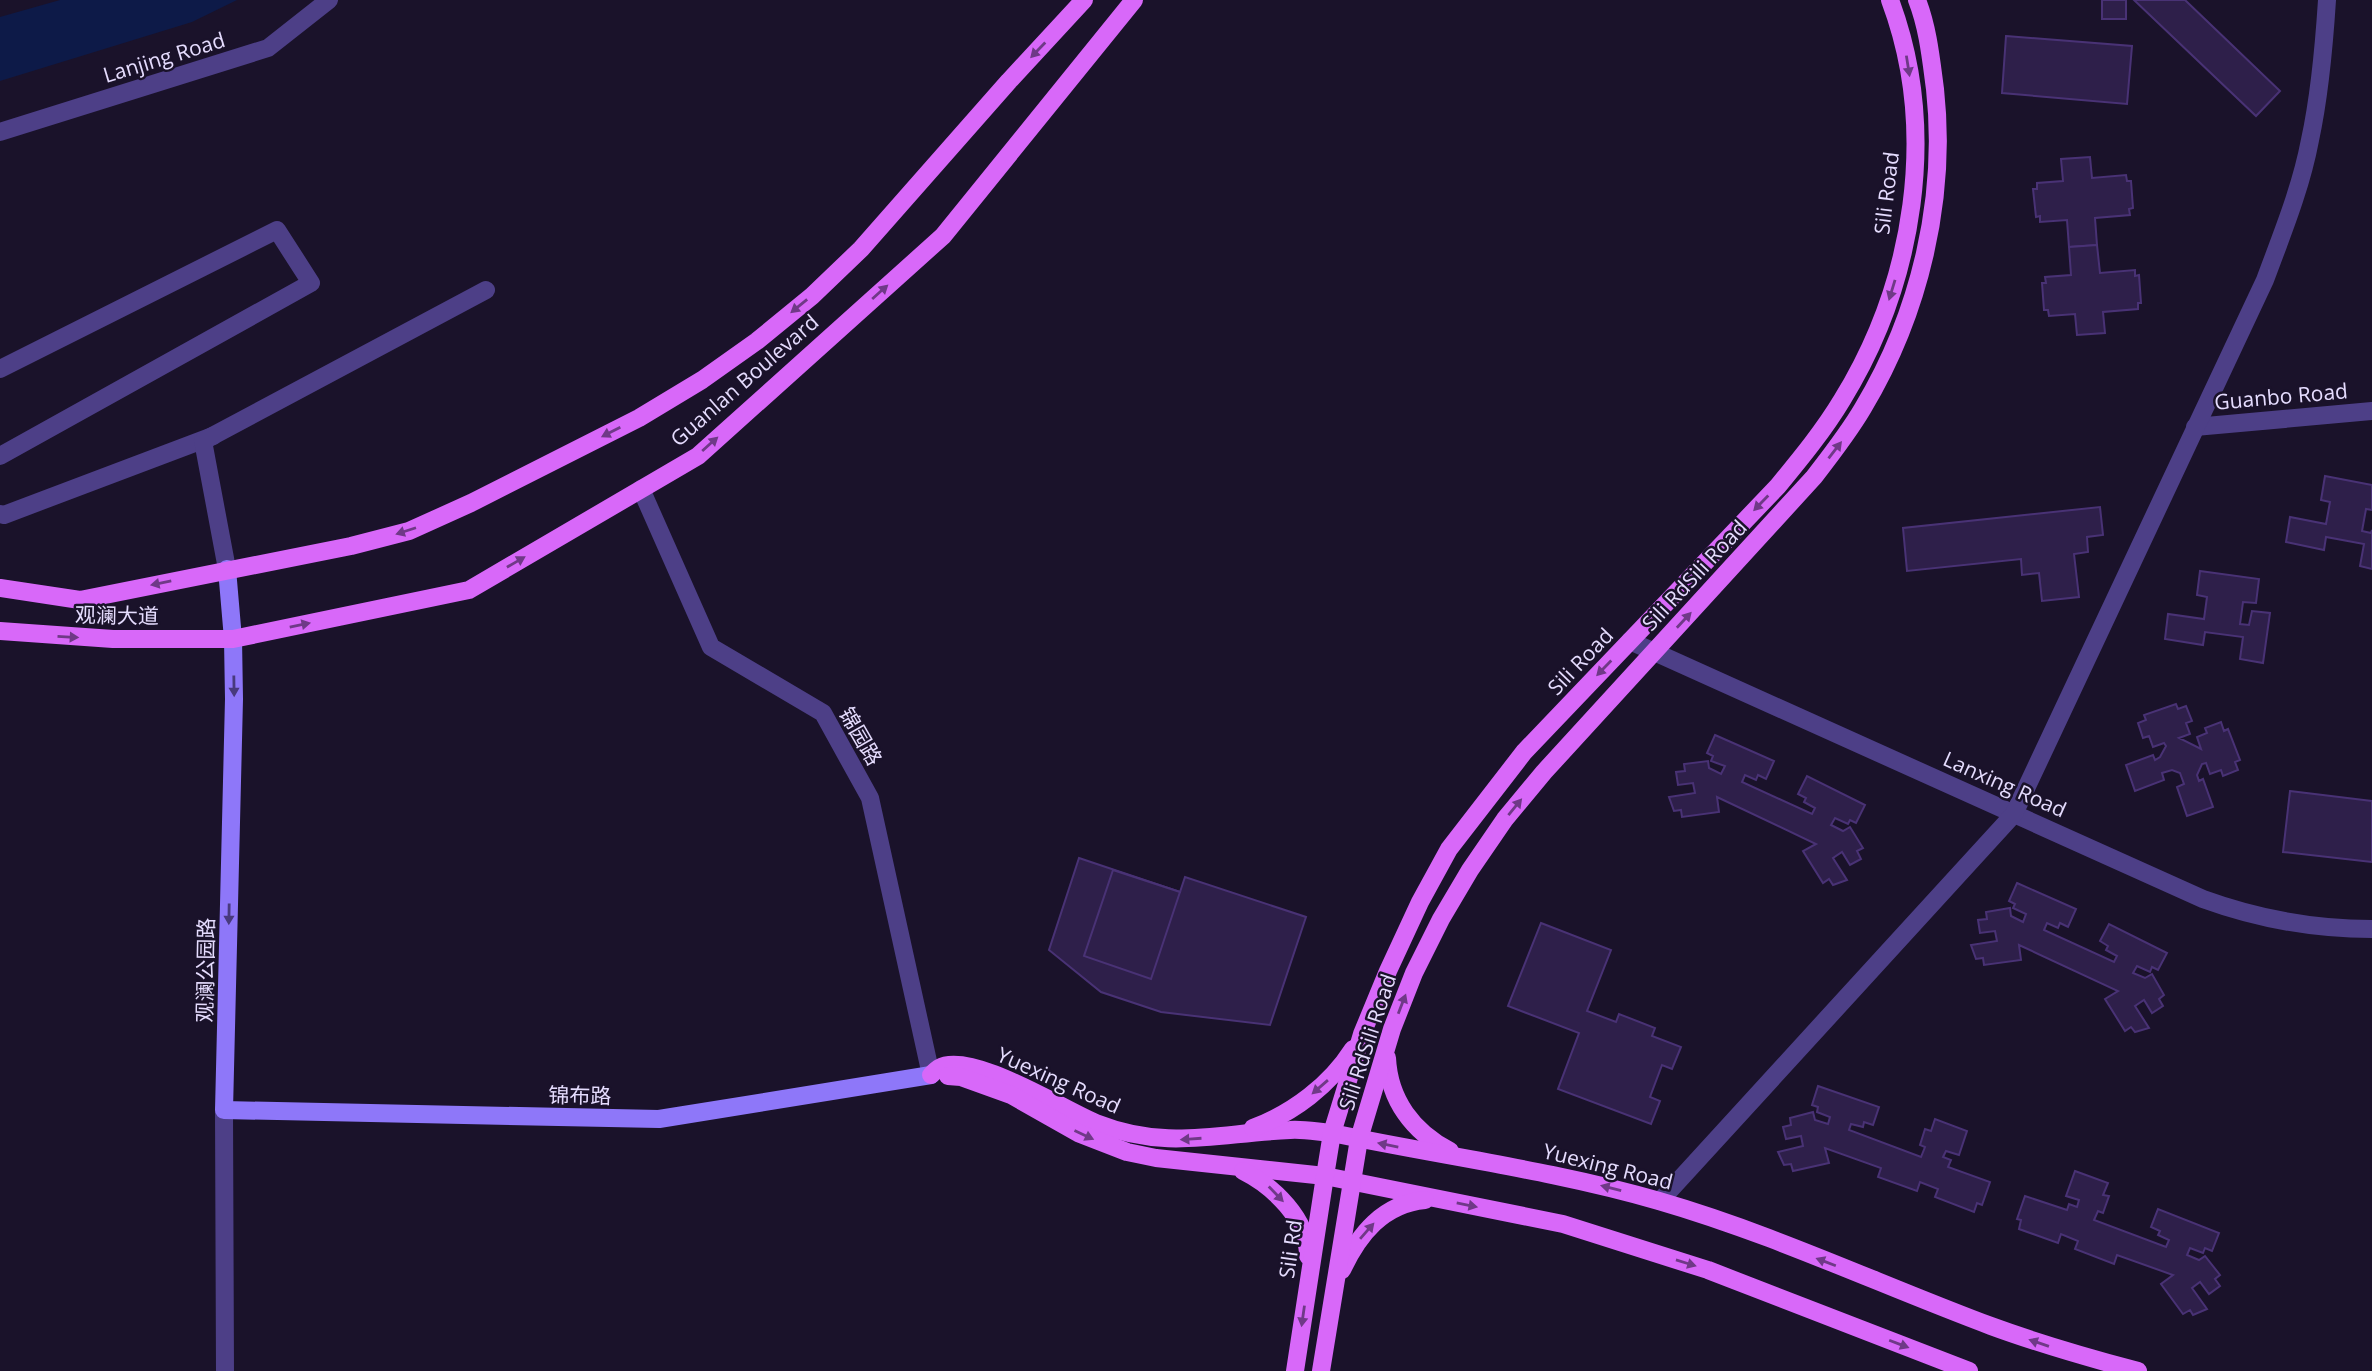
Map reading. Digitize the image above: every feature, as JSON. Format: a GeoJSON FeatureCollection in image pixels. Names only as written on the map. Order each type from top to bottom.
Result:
{"type":"FeatureCollection","features":[{"type":"Feature","properties":{"kind":"main road","name":"Guanlan Boulevard"},"geometry":{"type":"LineString","coordinates":[[227,569],[351,546],[409,531],[639,418],[702,380],[757,341],[812,296],[861,248],[1009,80],[1084,0]]}},
{"type":"Feature","properties":{"kind":"main road","name":"Guanlan Boulevard"},"geometry":{"type":"LineString","coordinates":[[233,639],[469,590],[698,456],[943,236],[1134,0]]}},
{"type":"Feature","properties":{"kind":"main road","name":"Sili Road"},"geometry":{"type":"LineString","coordinates":[[1332,1133],[1362,1034],[1420,902],[1449,849],[1524,752],[1778,486],[1812,445],[1842,400],[1883,318],[1909,219],[1915,166],[1915,112],[1908,68],[1890,0]]}},
{"type":"Feature","properties":{"kind":"main road","name":"Sili RdSili Road"},"geometry":{"type":"LineString","coordinates":[[1359,1139],[1413,973],[1470,870],[1505,820],[1544,772],[1781,515],[1844,438],[1865,405],[1901,327],[1929,236],[1936,194],[1939,153],[1931,52],[1917,0]]}},
{"type":"Feature","properties":{"kind":"main road","name":"观澜大道"},"geometry":{"type":"LineString","coordinates":[[0,588],[80,600],[227,569]]}},
{"type":"Feature","properties":{"kind":"main road","name":"观澜公园路"},"geometry":{"type":"LineString","coordinates":[[224,1110],[233,713],[233,639],[227,569]]}},
{"type":"Feature","properties":{"kind":"main road","name":"观澜大道"},"geometry":{"type":"LineString","coordinates":[[0,631],[113,639],[233,639]]}},
{"type":"Feature","properties":{"kind":"main road"},"geometry":{"type":"LineString","coordinates":[[1234,1134],[1287,1112],[1310,1095],[1330,1078],[1362,1034]]}},
{"type":"Feature","properties":{"kind":"main road"},"geometry":{"type":"LineString","coordinates":[[1387,1048],[1388,1070],[1394,1093],[1404,1113],[1418,1130],[1462,1158]]}},
{"type":"Feature","properties":{"kind":"main road","name":"Yuexing Road"},"geometry":{"type":"LineString","coordinates":[[931,1075],[946,1065],[983,1070],[1097,1124],[1147,1138],[1187,1140],[1293,1130],[1332,1133],[1571,1178],[1660,1201],[1730,1224],[2105,1368],[2138,1371]]}},
{"type":"Feature","properties":{"kind":"main road","name":"锦布路"},"geometry":{"type":"LineString","coordinates":[[224,1110],[659,1119],[931,1075]]}},
{"type":"Feature","properties":{"kind":"main road","name":"Yuexing Road"},"geometry":{"type":"LineString","coordinates":[[931,1075],[961,1077],[986,1084],[1079,1133],[1127,1152],[1156,1158],[1325,1176],[1563,1224],[1708,1270],[1969,1371]]}},
{"type":"Feature","properties":{"kind":"main road","name":"Sili Rd"},"geometry":{"type":"LineString","coordinates":[[1295,1371],[1332,1133]]}},
{"type":"Feature","properties":{"kind":"main road"},"geometry":{"type":"LineString","coordinates":[[1321,1371],[1359,1139]]}},
{"type":"Feature","properties":{"kind":"main road"},"geometry":{"type":"LineString","coordinates":[[1216,1164],[1240,1169],[1261,1180],[1278,1196],[1301,1230],[1308,1250],[1308,1277]]}},
{"type":"Feature","properties":{"kind":"main road"},"geometry":{"type":"LineString","coordinates":[[1334,1290],[1366,1229],[1393,1209],[1412,1201],[1437,1198]]}},
{"type":"Feature","properties":{"kind":"street","name":"Lanjing Road"},"geometry":{"type":"LineString","coordinates":[[0,132],[268,48],[329,0]]}},
{"type":"Feature","properties":{"kind":"street"},"geometry":{"type":"LineString","coordinates":[[1660,1201],[2014,814],[2265,280],[2291,212],[2312,130],[2322,71],[2327,0]]}},
{"type":"Feature","properties":{"kind":"street"},"geometry":{"type":"LineString","coordinates":[[0,369],[277,230],[311,283],[0,456]]}},
{"type":"Feature","properties":{"kind":"street"},"geometry":{"type":"LineString","coordinates":[[227,569],[204,441],[486,290]]}},
{"type":"Feature","properties":{"kind":"street","name":"Guanbo Road"},"geometry":{"type":"LineString","coordinates":[[2195,426],[2372,411]]}},
{"type":"Feature","properties":{"kind":"street"},"geometry":{"type":"LineString","coordinates":[[0,514],[4,515],[213,436]]}},
{"type":"Feature","properties":{"kind":"street","name":"锦园路"},"geometry":{"type":"LineString","coordinates":[[640,489],[711,647],[823,713],[870,798],[931,1075]]}},
{"type":"Feature","properties":{"kind":"street","name":"Lanxing Road"},"geometry":{"type":"LineString","coordinates":[[1630,641],[2203,899],[2230,909],[2305,926],[2372,929]]}},
{"type":"Feature","properties":{"kind":"street","name":"观澜公园路"},"geometry":{"type":"LineString","coordinates":[[224,1110],[225,1371]]}},
{"type":"Feature","properties":{"kind":"water"},"geometry":{"type":"Polygon","coordinates":[[[60,0],[237,0],[192,22],[0,81],[0,17],[60,0]]]}},
{"type":"Feature","properties":{"kind":"building"},"geometry":{"type":"Polygon","coordinates":[[[2102,0],[2126,0],[2126,19],[2102,19],[2102,0]]]}},
{"type":"Feature","properties":{"kind":"building"},"geometry":{"type":"Polygon","coordinates":[[[2134,0],[2185,0],[2280,91],[2256,116],[2134,0]]]}},
{"type":"Feature","properties":{"kind":"building"},"geometry":{"type":"Polygon","coordinates":[[[2006,36],[2132,46],[2127,104],[2002,93],[2006,36]]]}},
{"type":"Feature","properties":{"kind":"building"},"geometry":{"type":"Polygon","coordinates":[[[2090,157],[2092,178],[2126,175],[2127,181],[2131,181],[2133,208],[2129,209],[2130,215],[2095,218],[2097,245],[2069,247],[2067,220],[2040,222],[2040,216],[2036,217],[2033,189],[2037,189],[2037,183],[2063,181],[2061,159],[2090,157]]]}},
{"type":"Feature","properties":{"kind":"building"},"geometry":{"type":"Polygon","coordinates":[[[2097,245],[2100,273],[2135,270],[2135,276],[2139,275],[2141,303],[2138,303],[2138,309],[2103,312],[2105,333],[2077,335],[2075,314],[2049,316],[2048,310],[2044,310],[2042,283],[2046,283],[2045,277],[2071,275],[2069,247],[2097,245]]]}},
{"type":"Feature","properties":{"kind":"building"},"geometry":{"type":"Polygon","coordinates":[[[2325,476],[2372,485],[2372,510],[2366,509],[2362,531],[2371,533],[2372,530],[2372,569],[2360,566],[2364,544],[2326,537],[2324,550],[2286,542],[2290,517],[2326,524],[2330,502],[2321,500],[2325,476]]]}},
{"type":"Feature","properties":{"kind":"building"},"geometry":{"type":"Polygon","coordinates":[[[2100,507],[2103,535],[2087,537],[2088,552],[2074,554],[2079,597],[2042,601],[2039,573],[2022,575],[2021,559],[1907,571],[1903,528],[2100,507]]]}},
{"type":"Feature","properties":{"kind":"building"},"geometry":{"type":"Polygon","coordinates":[[[2200,571],[2259,579],[2256,603],[2243,602],[2240,624],[2249,625],[2252,611],[2270,613],[2263,663],[2240,659],[2243,637],[2205,632],[2203,645],[2165,639],[2168,614],[2204,619],[2207,597],[2197,595],[2200,571]]]}},
{"type":"Feature","properties":{"kind":"building"},"geometry":{"type":"Polygon","coordinates":[[[2176,704],[2178,709],[2186,706],[2192,721],[2186,723],[2190,734],[2179,738],[2201,749],[2197,737],[2207,733],[2205,728],[2221,722],[2224,731],[2228,729],[2240,760],[2235,762],[2238,770],[2223,776],[2221,770],[2210,774],[2206,763],[2202,764],[2197,775],[2199,781],[2203,779],[2213,807],[2187,816],[2177,787],[2184,784],[2180,773],[2172,770],[2162,773],[2164,780],[2135,791],[2126,765],[2153,755],[2155,760],[2160,757],[2166,746],[2164,743],[2153,747],[2149,736],[2143,738],[2138,723],[2146,720],[2144,715],[2176,704]]]}},
{"type":"Feature","properties":{"kind":"building"},"geometry":{"type":"Polygon","coordinates":[[[1715,735],[1774,761],[1766,779],[1758,775],[1756,780],[1745,775],[1742,782],[1812,814],[1815,808],[1804,802],[1806,798],[1798,794],[1807,776],[1865,805],[1856,823],[1850,820],[1848,824],[1835,818],[1831,825],[1843,831],[1850,827],[1863,848],[1857,851],[1861,859],[1850,865],[1842,852],[1833,858],[1847,880],[1833,885],[1829,879],[1823,883],[1803,851],[1816,844],[1717,797],[1719,812],[1682,817],[1681,810],[1674,811],[1669,797],[1695,793],[1693,783],[1678,785],[1676,772],[1685,771],[1684,764],[1708,761],[1709,768],[1721,774],[1725,766],[1711,761],[1713,756],[1707,753],[1715,735]]]}},
{"type":"Feature","properties":{"kind":"building"},"geometry":{"type":"Polygon","coordinates":[[[2290,791],[2372,801],[2372,862],[2283,852],[2290,791]]]}},
{"type":"Feature","properties":{"kind":"building"},"geometry":{"type":"Polygon","coordinates":[[[1079,858],[1180,892],[1185,877],[1306,917],[1270,1025],[1161,1012],[1101,992],[1049,950],[1079,858]]]}},
{"type":"Feature","properties":{"kind":"building"},"geometry":{"type":"Polygon","coordinates":[[[1113,870],[1180,892],[1151,979],[1084,956],[1113,870]]]}},
{"type":"Feature","properties":{"kind":"building"},"geometry":{"type":"Polygon","coordinates":[[[2017,883],[2076,909],[2068,927],[2060,923],[2058,928],[2047,923],[2044,930],[2114,962],[2117,956],[2106,950],[2108,946],[2100,941],[2109,924],[2167,953],[2158,970],[2152,967],[2150,972],[2137,966],[2133,973],[2145,978],[2152,974],[2164,995],[2159,999],[2163,1006],[2152,1013],[2144,1000],[2135,1006],[2149,1028],[2135,1032],[2131,1027],[2125,1031],[2105,999],[2118,991],[2019,945],[2021,960],[1984,965],[1983,958],[1976,959],[1971,945],[1997,941],[1995,931],[1980,933],[1978,920],[1987,919],[1986,912],[2010,908],[2011,916],[2023,922],[2026,914],[2013,908],[2015,904],[2009,901],[2017,883]]]}},
{"type":"Feature","properties":{"kind":"building"},"geometry":{"type":"Polygon","coordinates":[[[1541,923],[1611,950],[1587,1011],[1616,1022],[1619,1014],[1655,1028],[1652,1036],[1681,1047],[1672,1069],[1662,1065],[1650,1097],[1660,1101],[1651,1124],[1558,1089],[1579,1033],[1508,1006],[1541,923]]]}},
{"type":"Feature","properties":{"kind":"building"},"geometry":{"type":"Polygon","coordinates":[[[1818,1086],[1879,1107],[1873,1125],[1864,1122],[1863,1127],[1851,1124],[1849,1130],[1921,1157],[1925,1147],[1920,1145],[1925,1129],[1931,1131],[1935,1119],[1967,1131],[1959,1155],[1946,1151],[1943,1157],[1951,1160],[1948,1167],[1990,1182],[1982,1205],[1977,1203],[1974,1212],[1935,1197],[1938,1189],[1920,1182],[1917,1191],[1878,1177],[1881,1168],[1825,1148],[1829,1163],[1793,1171],[1791,1164],[1784,1165],[1778,1152],[1803,1146],[1801,1136],[1786,1139],[1783,1127],[1791,1125],[1790,1118],[1813,1112],[1815,1120],[1828,1124],[1830,1117],[1817,1112],[1818,1107],[1812,1105],[1818,1086]]]}},
{"type":"Feature","properties":{"kind":"building"},"geometry":{"type":"Polygon","coordinates":[[[2075,1171],[2108,1183],[2103,1195],[2109,1196],[2103,1213],[2098,1211],[2094,1220],[2166,1247],[2169,1240],[2158,1235],[2160,1231],[2151,1227],[2158,1209],[2219,1233],[2212,1251],[2205,1248],[2203,1253],[2190,1248],[2187,1255],[2199,1260],[2205,1256],[2220,1275],[2215,1279],[2220,1286],[2209,1294],[2200,1282],[2192,1288],[2207,1309],[2193,1315],[2190,1310],[2183,1314],[2161,1284],[2173,1275],[2117,1255],[2114,1264],[2075,1249],[2078,1241],[2061,1234],[2058,1243],[2019,1229],[2021,1220],[2017,1219],[2025,1196],[2067,1210],[2069,1204],[2077,1207],[2079,1200],[2066,1196],[2075,1171]]]}}]}
